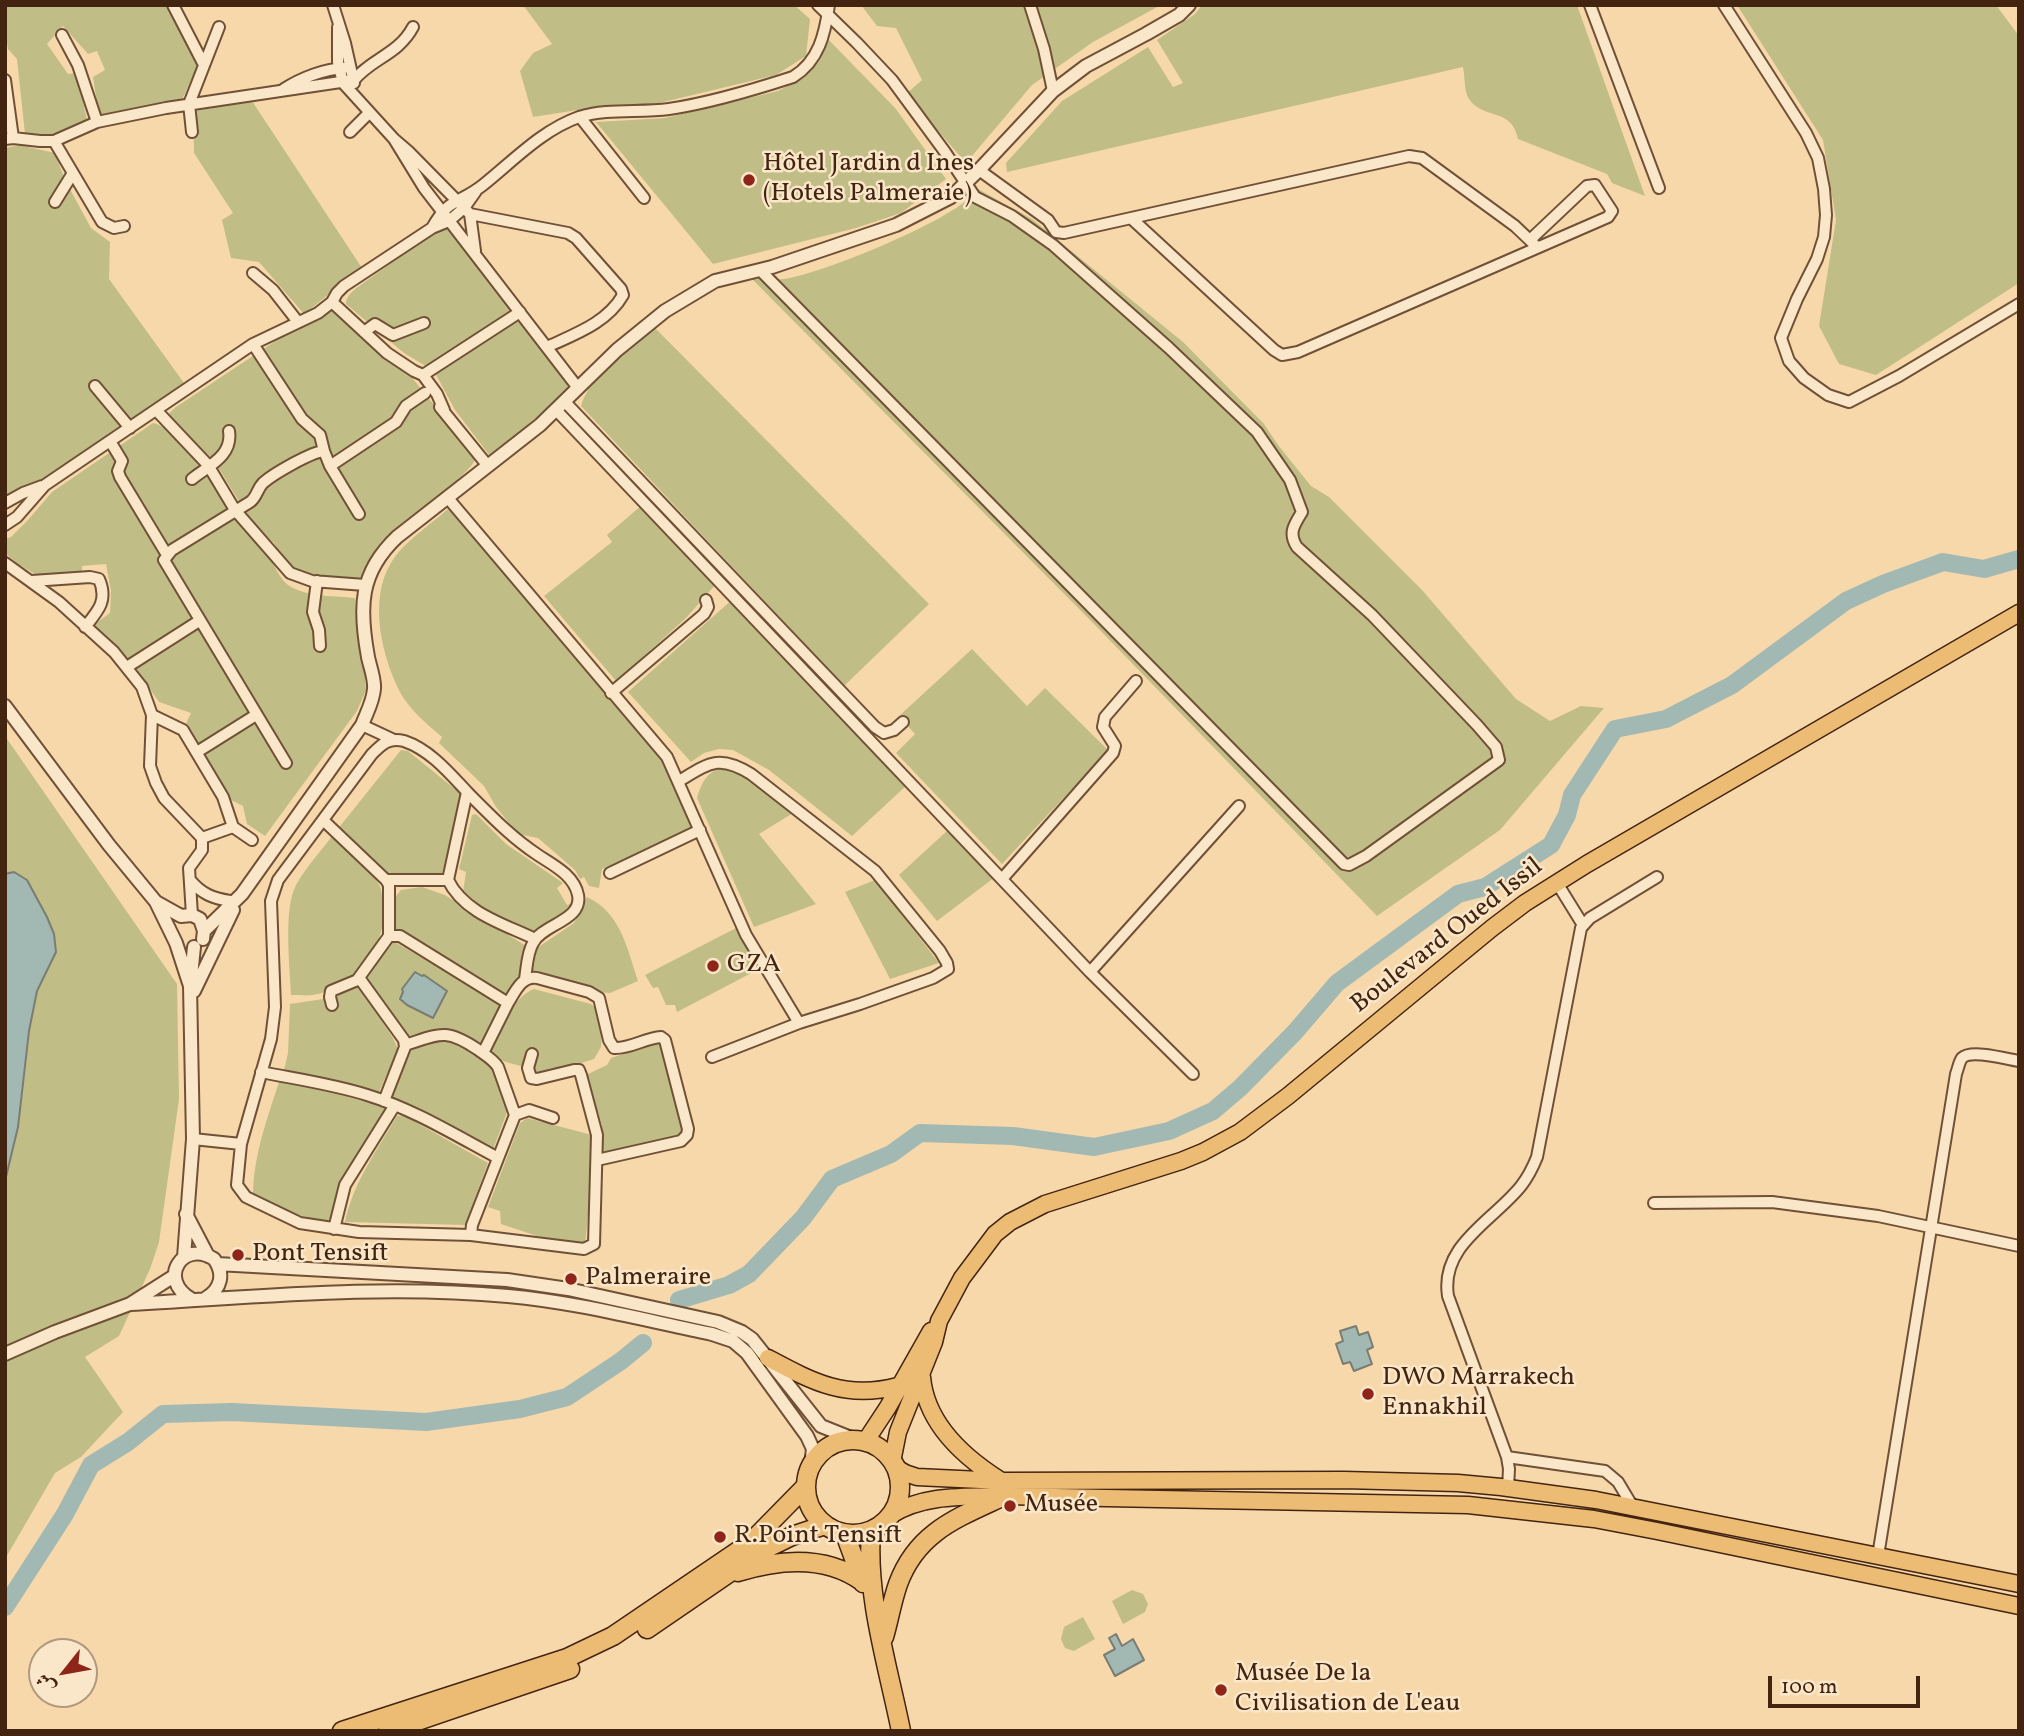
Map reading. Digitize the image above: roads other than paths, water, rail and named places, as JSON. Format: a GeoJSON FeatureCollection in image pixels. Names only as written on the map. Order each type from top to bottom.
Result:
{"type":"FeatureCollection","features":[{"type":"Feature","properties":{"kind":"highway"},"geometry":{"type":"LineString","coordinates":[[860,1441],[883,1451],[894,1465],[900,1492],[891,1516],[879,1527],[858,1534],[845,1534],[825,1525],[810,1508],[805,1487],[811,1465],[826,1448],[836,1443],[860,1441]]}},
{"type":"Feature","properties":{"kind":"highway"},"geometry":{"type":"LineString","coordinates":[[342,1731],[567,1658],[613,1636],[750,1543],[805,1487]]}},
{"type":"Feature","properties":{"kind":"highway"},"geometry":{"type":"LineString","coordinates":[[883,1641],[898,1585],[911,1555],[942,1527],[1003,1489]]}},
{"type":"Feature","properties":{"kind":"highway"},"geometry":{"type":"LineString","coordinates":[[388,1731],[547,1678],[593,1658],[639,1634],[778,1542],[825,1525]]}},
{"type":"Feature","properties":{"kind":"highway"},"geometry":{"type":"LineString","coordinates":[[871,1531],[869,1553],[874,1600],[901,1731]]}},
{"type":"Feature","properties":{"kind":"highway"},"geometry":{"type":"LineString","coordinates":[[845,1534],[863,1582],[874,1600]]}},
{"type":"Feature","properties":{"kind":"highway"},"geometry":{"type":"LineString","coordinates":[[725,1577],[772,1564],[807,1561],[839,1568],[863,1582]]}},
{"type":"Feature","properties":{"kind":"main road","name":"Boulevard Oued Issil"},"geometry":{"type":"LineString","coordinates":[[860,1441],[898,1386],[978,1254],[995,1234],[1010,1222],[1064,1196],[1181,1161],[1240,1132],[1288,1096],[1492,928],[1557,883],[2019,613]]}},
{"type":"Feature","properties":{"kind":"main road","name":"Boulevard Oued Issil"},"geometry":{"type":"LineString","coordinates":[[894,1465],[898,1432],[934,1342],[939,1321]]}},
{"type":"Feature","properties":{"kind":"main road"},"geometry":{"type":"LineString","coordinates":[[768,1358],[796,1373],[844,1391],[877,1392],[898,1386]]}},
{"type":"Feature","properties":{"kind":"main road"},"geometry":{"type":"LineString","coordinates":[[921,1374],[923,1391],[940,1427],[1003,1489]]}},
{"type":"Feature","properties":{"kind":"main road"},"geometry":{"type":"LineString","coordinates":[[894,1465],[917,1477],[1003,1489],[1468,1505],[1594,1520],[2019,1606]]}},
{"type":"Feature","properties":{"kind":"main road"},"geometry":{"type":"LineString","coordinates":[[891,1516],[902,1508],[939,1498],[1003,1489],[1343,1480],[1458,1483],[1633,1507],[2019,1584]]}},
{"type":"Feature","properties":{"kind":"street"},"geometry":{"type":"LineString","coordinates":[[173,5],[204,65]]}},
{"type":"Feature","properties":{"kind":"street"},"geometry":{"type":"LineString","coordinates":[[333,5],[351,67],[349,81]]}},
{"type":"Feature","properties":{"kind":"street"},"geometry":{"type":"LineString","coordinates":[[760,270],[1343,864],[1353,864],[1366,856],[1495,763],[1499,757],[1496,747],[1478,725],[1372,615],[1297,547],[1292,530],[1303,512],[1301,504],[1290,481],[1257,432],[1169,348],[1053,245],[1012,216],[975,197],[892,80],[829,10],[818,5]]}},
{"type":"Feature","properties":{"kind":"street"},"geometry":{"type":"LineString","coordinates":[[1030,5],[1044,49],[1053,91]]}},
{"type":"Feature","properties":{"kind":"street"},"geometry":{"type":"LineString","coordinates":[[190,1001],[236,897],[362,725],[372,702],[374,687],[363,627],[362,603],[365,585],[382,551],[561,406],[617,350],[643,327],[674,306],[715,281],[760,270],[896,225],[951,197],[1053,91],[1086,66],[1179,15],[1189,5]]}},
{"type":"Feature","properties":{"kind":"street"},"geometry":{"type":"LineString","coordinates":[[1590,5],[1659,188]]}},
{"type":"Feature","properties":{"kind":"street"},"geometry":{"type":"LineString","coordinates":[[1724,5],[1806,133],[1818,158],[1826,215],[1824,237],[1782,338],[1789,361],[1804,378],[1828,395],[1849,402],[1899,376],[2019,304]]}},
{"type":"Feature","properties":{"kind":"street"},"geometry":{"type":"LineString","coordinates":[[5,503],[45,485],[253,344],[318,313],[332,302],[344,286],[432,228],[449,221],[476,191],[553,129],[580,117],[605,111],[671,109],[793,77],[806,69],[815,58],[829,10]]}},
{"type":"Feature","properties":{"kind":"street"},"geometry":{"type":"LineString","coordinates":[[192,132],[189,104],[219,27]]}},
{"type":"Feature","properties":{"kind":"street"},"geometry":{"type":"LineString","coordinates":[[338,27],[338,68],[369,113],[463,207],[476,253]]}},
{"type":"Feature","properties":{"kind":"street"},"geometry":{"type":"LineString","coordinates":[[5,80],[9,138],[54,141],[97,122],[189,104],[349,81],[362,69],[396,49],[413,27]]}},
{"type":"Feature","properties":{"kind":"street"},"geometry":{"type":"LineString","coordinates":[[62,35],[78,65],[97,122]]}},
{"type":"Feature","properties":{"kind":"street"},"geometry":{"type":"LineString","coordinates":[[281,90],[294,82],[338,68],[362,69]]}},
{"type":"Feature","properties":{"kind":"street"},"geometry":{"type":"LineString","coordinates":[[350,132],[369,113]]}},
{"type":"Feature","properties":{"kind":"street"},"geometry":{"type":"LineString","coordinates":[[580,117],[644,198]]}},
{"type":"Feature","properties":{"kind":"street"},"geometry":{"type":"LineString","coordinates":[[394,139],[424,188],[578,388]]}},
{"type":"Feature","properties":{"kind":"street"},"geometry":{"type":"LineString","coordinates":[[54,141],[102,222],[114,228],[124,226]]}},
{"type":"Feature","properties":{"kind":"street"},"geometry":{"type":"LineString","coordinates":[[979,170],[1048,220],[1056,232],[1064,233],[1409,156],[1422,158],[1531,239],[1538,249]]}},
{"type":"Feature","properties":{"kind":"street"},"geometry":{"type":"LineString","coordinates":[[55,202],[73,173]]}},
{"type":"Feature","properties":{"kind":"street"},"geometry":{"type":"LineString","coordinates":[[1132,219],[1282,355],[1298,352],[1538,249],[1611,215],[1612,211],[1599,188],[1591,185],[1584,188],[1531,239]]}},
{"type":"Feature","properties":{"kind":"street"},"geometry":{"type":"LineString","coordinates":[[441,211],[463,207],[568,233],[621,289],[623,295],[620,300],[596,324],[547,347]]}},
{"type":"Feature","properties":{"kind":"street"},"geometry":{"type":"LineString","coordinates":[[432,228],[441,211]]}},
{"type":"Feature","properties":{"kind":"street"},"geometry":{"type":"LineString","coordinates":[[253,273],[273,290],[298,322]]}},
{"type":"Feature","properties":{"kind":"street"},"geometry":{"type":"LineString","coordinates":[[332,302],[387,353],[418,373],[437,394],[444,410]]}},
{"type":"Feature","properties":{"kind":"street"},"geometry":{"type":"LineString","coordinates":[[418,373],[520,312]]}},
{"type":"Feature","properties":{"kind":"street"},"geometry":{"type":"LineString","coordinates":[[365,332],[375,324],[390,336],[424,323]]}},
{"type":"Feature","properties":{"kind":"street"},"geometry":{"type":"LineString","coordinates":[[253,344],[302,419],[320,435],[330,466],[359,514]]}},
{"type":"Feature","properties":{"kind":"street"},"geometry":{"type":"LineString","coordinates":[[418,373],[425,393],[444,410],[488,466]]}},
{"type":"Feature","properties":{"kind":"street"},"geometry":{"type":"LineString","coordinates":[[95,386],[130,428]]}},
{"type":"Feature","properties":{"kind":"street"},"geometry":{"type":"LineString","coordinates":[[330,466],[396,422],[406,406],[425,393]]}},
{"type":"Feature","properties":{"kind":"street"},"geometry":{"type":"LineString","coordinates":[[561,406],[875,727],[884,733],[894,730],[902,722]]}},
{"type":"Feature","properties":{"kind":"street"},"geometry":{"type":"LineString","coordinates":[[561,406],[1002,879],[1090,972],[1193,1074]]}},
{"type":"Feature","properties":{"kind":"street"},"geometry":{"type":"LineString","coordinates":[[156,410],[208,465],[235,510],[290,573],[299,578],[317,581],[365,585]]}},
{"type":"Feature","properties":{"kind":"street"},"geometry":{"type":"LineString","coordinates":[[192,480],[223,456],[230,439],[229,431]]}},
{"type":"Feature","properties":{"kind":"street"},"geometry":{"type":"LineString","coordinates":[[110,441],[121,457],[118,471],[120,477],[167,555]]}},
{"type":"Feature","properties":{"kind":"street"},"geometry":{"type":"LineString","coordinates":[[286,763],[164,560],[167,555],[256,498],[263,484],[309,454],[324,451]]}},
{"type":"Feature","properties":{"kind":"street"},"geometry":{"type":"LineString","coordinates":[[5,526],[17,517],[45,485]]}},
{"type":"Feature","properties":{"kind":"street"},"geometry":{"type":"LineString","coordinates":[[447,497],[667,757],[746,935],[799,1023]]}},
{"type":"Feature","properties":{"kind":"street"},"geometry":{"type":"LineString","coordinates":[[5,563],[32,581],[85,626],[127,667],[142,687],[152,715],[150,766],[156,783],[164,798],[202,838],[202,850],[189,868],[194,920],[203,938],[194,947],[188,948],[173,937],[172,925],[194,920],[236,897]]}},
{"type":"Feature","properties":{"kind":"street"},"geometry":{"type":"LineString","coordinates":[[32,581],[90,577],[99,579],[104,595],[103,602],[85,626]]}},
{"type":"Feature","properties":{"kind":"street"},"geometry":{"type":"LineString","coordinates":[[317,581],[313,612],[319,630],[320,646]]}},
{"type":"Feature","properties":{"kind":"street"},"geometry":{"type":"LineString","coordinates":[[611,693],[704,614],[708,607],[706,600]]}},
{"type":"Feature","properties":{"kind":"street"},"geometry":{"type":"LineString","coordinates":[[127,667],[199,621]]}},
{"type":"Feature","properties":{"kind":"street"},"geometry":{"type":"LineString","coordinates":[[1002,879],[1113,753],[1115,746],[1103,727],[1105,717],[1136,681]]}},
{"type":"Feature","properties":{"kind":"street"},"geometry":{"type":"LineString","coordinates":[[5,706],[109,845],[156,902],[173,937],[190,986]]}},
{"type":"Feature","properties":{"kind":"street"},"geometry":{"type":"LineString","coordinates":[[152,715],[183,730],[223,797],[233,827],[252,840]]}},
{"type":"Feature","properties":{"kind":"street"},"geometry":{"type":"LineString","coordinates":[[197,752],[256,715]]}},
{"type":"Feature","properties":{"kind":"street"},"geometry":{"type":"LineString","coordinates":[[362,725],[392,739],[411,744],[431,756],[515,838],[570,877],[575,886],[579,898],[577,906],[572,914],[535,939],[529,954],[525,979],[508,1003],[483,1053]]}},
{"type":"Feature","properties":{"kind":"street"},"geometry":{"type":"LineString","coordinates":[[392,739],[372,754],[274,889],[271,901],[275,1007],[271,1039],[241,1144],[237,1185],[246,1197],[300,1223],[334,1229],[471,1235],[584,1249],[590,1247],[594,1244],[595,1235],[596,1125],[582,1075],[579,1070],[574,1070],[531,1078],[528,1068],[532,1054]]}},
{"type":"Feature","properties":{"kind":"street"},"geometry":{"type":"LineString","coordinates":[[679,780],[712,762],[724,761],[751,774],[875,871],[934,943],[944,957],[948,969],[933,978],[799,1023],[712,1057]]}},
{"type":"Feature","properties":{"kind":"street"},"geometry":{"type":"LineString","coordinates":[[467,792],[448,880],[453,891],[465,904],[535,939]]}},
{"type":"Feature","properties":{"kind":"street"},"geometry":{"type":"LineString","coordinates":[[1090,972],[1239,806]]}},
{"type":"Feature","properties":{"kind":"street"},"geometry":{"type":"LineString","coordinates":[[323,820],[389,885],[388,936],[358,979],[331,991],[332,1004]]}},
{"type":"Feature","properties":{"kind":"street"},"geometry":{"type":"LineString","coordinates":[[202,838],[233,827]]}},
{"type":"Feature","properties":{"kind":"street"},"geometry":{"type":"LineString","coordinates":[[610,873],[700,831]]}},
{"type":"Feature","properties":{"kind":"street"},"geometry":{"type":"LineString","coordinates":[[1507,1488],[1507,1457],[1448,1296],[1451,1261],[1459,1248],[1520,1188],[1537,1157],[1583,925],[1594,915],[1657,877]]}},
{"type":"Feature","properties":{"kind":"street"},"geometry":{"type":"LineString","coordinates":[[190,880],[213,898],[236,897]]}},
{"type":"Feature","properties":{"kind":"street"},"geometry":{"type":"LineString","coordinates":[[386,880],[448,880]]}},
{"type":"Feature","properties":{"kind":"street"},"geometry":{"type":"LineString","coordinates":[[1557,883],[1583,925]]}},
{"type":"Feature","properties":{"kind":"street"},"geometry":{"type":"LineString","coordinates":[[156,902],[194,920]]}},
{"type":"Feature","properties":{"kind":"street"},"geometry":{"type":"LineString","coordinates":[[388,936],[400,936],[508,1003]]}},
{"type":"Feature","properties":{"kind":"street"},"geometry":{"type":"LineString","coordinates":[[184,1257],[192,1139],[190,986],[194,947]]}},
{"type":"Feature","properties":{"kind":"street"},"geometry":{"type":"LineString","coordinates":[[525,979],[537,978],[589,992],[599,998],[614,1048],[661,1037],[667,1045],[688,1129],[687,1135],[676,1143],[597,1160]]}},
{"type":"Feature","properties":{"kind":"street"},"geometry":{"type":"LineString","coordinates":[[334,1229],[345,1185],[390,1103],[405,1045],[358,979]]}},
{"type":"Feature","properties":{"kind":"street"},"geometry":{"type":"LineString","coordinates":[[405,1045],[446,1034],[462,1039],[494,1060],[515,1115],[472,1225],[471,1235]]}},
{"type":"Feature","properties":{"kind":"street"},"geometry":{"type":"LineString","coordinates":[[1878,1556],[1956,1074],[1962,1058],[1967,1055],[2019,1061]]}},
{"type":"Feature","properties":{"kind":"street"},"geometry":{"type":"LineString","coordinates":[[261,1072],[338,1087],[390,1103],[498,1158]]}},
{"type":"Feature","properties":{"kind":"street"},"geometry":{"type":"LineString","coordinates":[[515,1115],[529,1110],[553,1118]]}},
{"type":"Feature","properties":{"kind":"street"},"geometry":{"type":"LineString","coordinates":[[192,1139],[241,1144]]}},
{"type":"Feature","properties":{"kind":"street"},"geometry":{"type":"LineString","coordinates":[[1654,1203],[1772,1202],[1931,1225],[2019,1246]]}},
{"type":"Feature","properties":{"kind":"street"},"geometry":{"type":"LineString","coordinates":[[186,1214],[221,1274],[220,1284],[214,1293],[205,1298]]}},
{"type":"Feature","properties":{"kind":"street"},"geometry":{"type":"LineString","coordinates":[[191,1299],[180,1292],[174,1276],[177,1265],[184,1257],[196,1253],[213,1260],[507,1280],[568,1289],[649,1306],[718,1322],[742,1332],[752,1339],[768,1358],[804,1408],[821,1426],[860,1441]]}},
{"type":"Feature","properties":{"kind":"street"},"geometry":{"type":"LineString","coordinates":[[5,1354],[130,1304],[174,1276]]}},
{"type":"Feature","properties":{"kind":"street"},"geometry":{"type":"LineString","coordinates":[[130,1304],[374,1290],[484,1295],[548,1301],[712,1334],[733,1341],[754,1360],[807,1436],[813,1449],[811,1465]]}},
{"type":"Feature","properties":{"kind":"street"},"geometry":{"type":"LineString","coordinates":[[1507,1457],[1605,1471],[1618,1482],[1633,1507]]}},
{"type":"Feature","properties":{"kind":"water"},"geometry":{"type":"Polygon","coordinates":[[[14,872],[27,880],[47,917],[54,934],[56,952],[37,991],[29,1031],[18,1127],[5,1181],[5,874],[14,872]]]}},
{"type":"Feature","properties":{"kind":"water"},"geometry":{"type":"Polygon","coordinates":[[[415,972],[447,991],[433,1018],[400,999],[402,989],[415,972]]]}},
{"type":"Feature","properties":{"kind":"water"},"geometry":{"type":"Polygon","coordinates":[[[1356,1326],[1359,1335],[1368,1332],[1373,1347],[1367,1350],[1372,1364],[1354,1371],[1350,1362],[1343,1364],[1336,1344],[1343,1341],[1340,1331],[1356,1326]]]}},
{"type":"Feature","properties":{"kind":"water"},"geometry":{"type":"Polygon","coordinates":[[[1116,1634],[1122,1646],[1133,1639],[1144,1660],[1115,1676],[1104,1655],[1115,1649],[1109,1638],[1116,1634]]]}},
{"type":"Feature","properties":{"kind":"waterway"},"geometry":{"type":"LineString","coordinates":[[679,1300],[729,1285],[749,1274],[803,1218],[832,1179],[891,1154],[920,1133],[1013,1136],[1094,1147],[1169,1131],[1213,1111],[1240,1088],[1295,1032],[1337,983],[1458,894],[1485,887],[1551,845],[1567,815],[1572,795],[1615,729],[1666,719],[1732,685],[1846,601],[1883,584],[1943,562],[1984,569],[2019,559]]}},
{"type":"Feature","properties":{"kind":"waterway"},"geometry":{"type":"LineString","coordinates":[[5,1607],[65,1514],[91,1465],[128,1442],[163,1414],[232,1412],[426,1422],[520,1409],[567,1397],[643,1343]]}},
{"type":"Feature","properties":{"kind":"place","name":"Hôtel Jardin d Ines (Hotels Palmeraie)"},"geometry":{"type":"Point","coordinates":[749,180]}},
{"type":"Feature","properties":{"kind":"place","name":"GZA"},"geometry":{"type":"Point","coordinates":[713,966]}},
{"type":"Feature","properties":{"kind":"place","name":"Pont Tensift"},"geometry":{"type":"Point","coordinates":[238,1255]}},
{"type":"Feature","properties":{"kind":"place","name":"Palmeraire"},"geometry":{"type":"Point","coordinates":[571,1279]}},
{"type":"Feature","properties":{"kind":"place","name":"DWO Marrakech Ennakhil"},"geometry":{"type":"Point","coordinates":[1368,1394]}},
{"type":"Feature","properties":{"kind":"place","name":"Musée"},"geometry":{"type":"Point","coordinates":[1010,1506]}},
{"type":"Feature","properties":{"kind":"place","name":"R.Point Tensift"},"geometry":{"type":"Point","coordinates":[720,1537]}},
{"type":"Feature","properties":{"kind":"place","name":"Musée De la Civilisation de L'eau"},"geometry":{"type":"Point","coordinates":[1221,1690]}}]}
